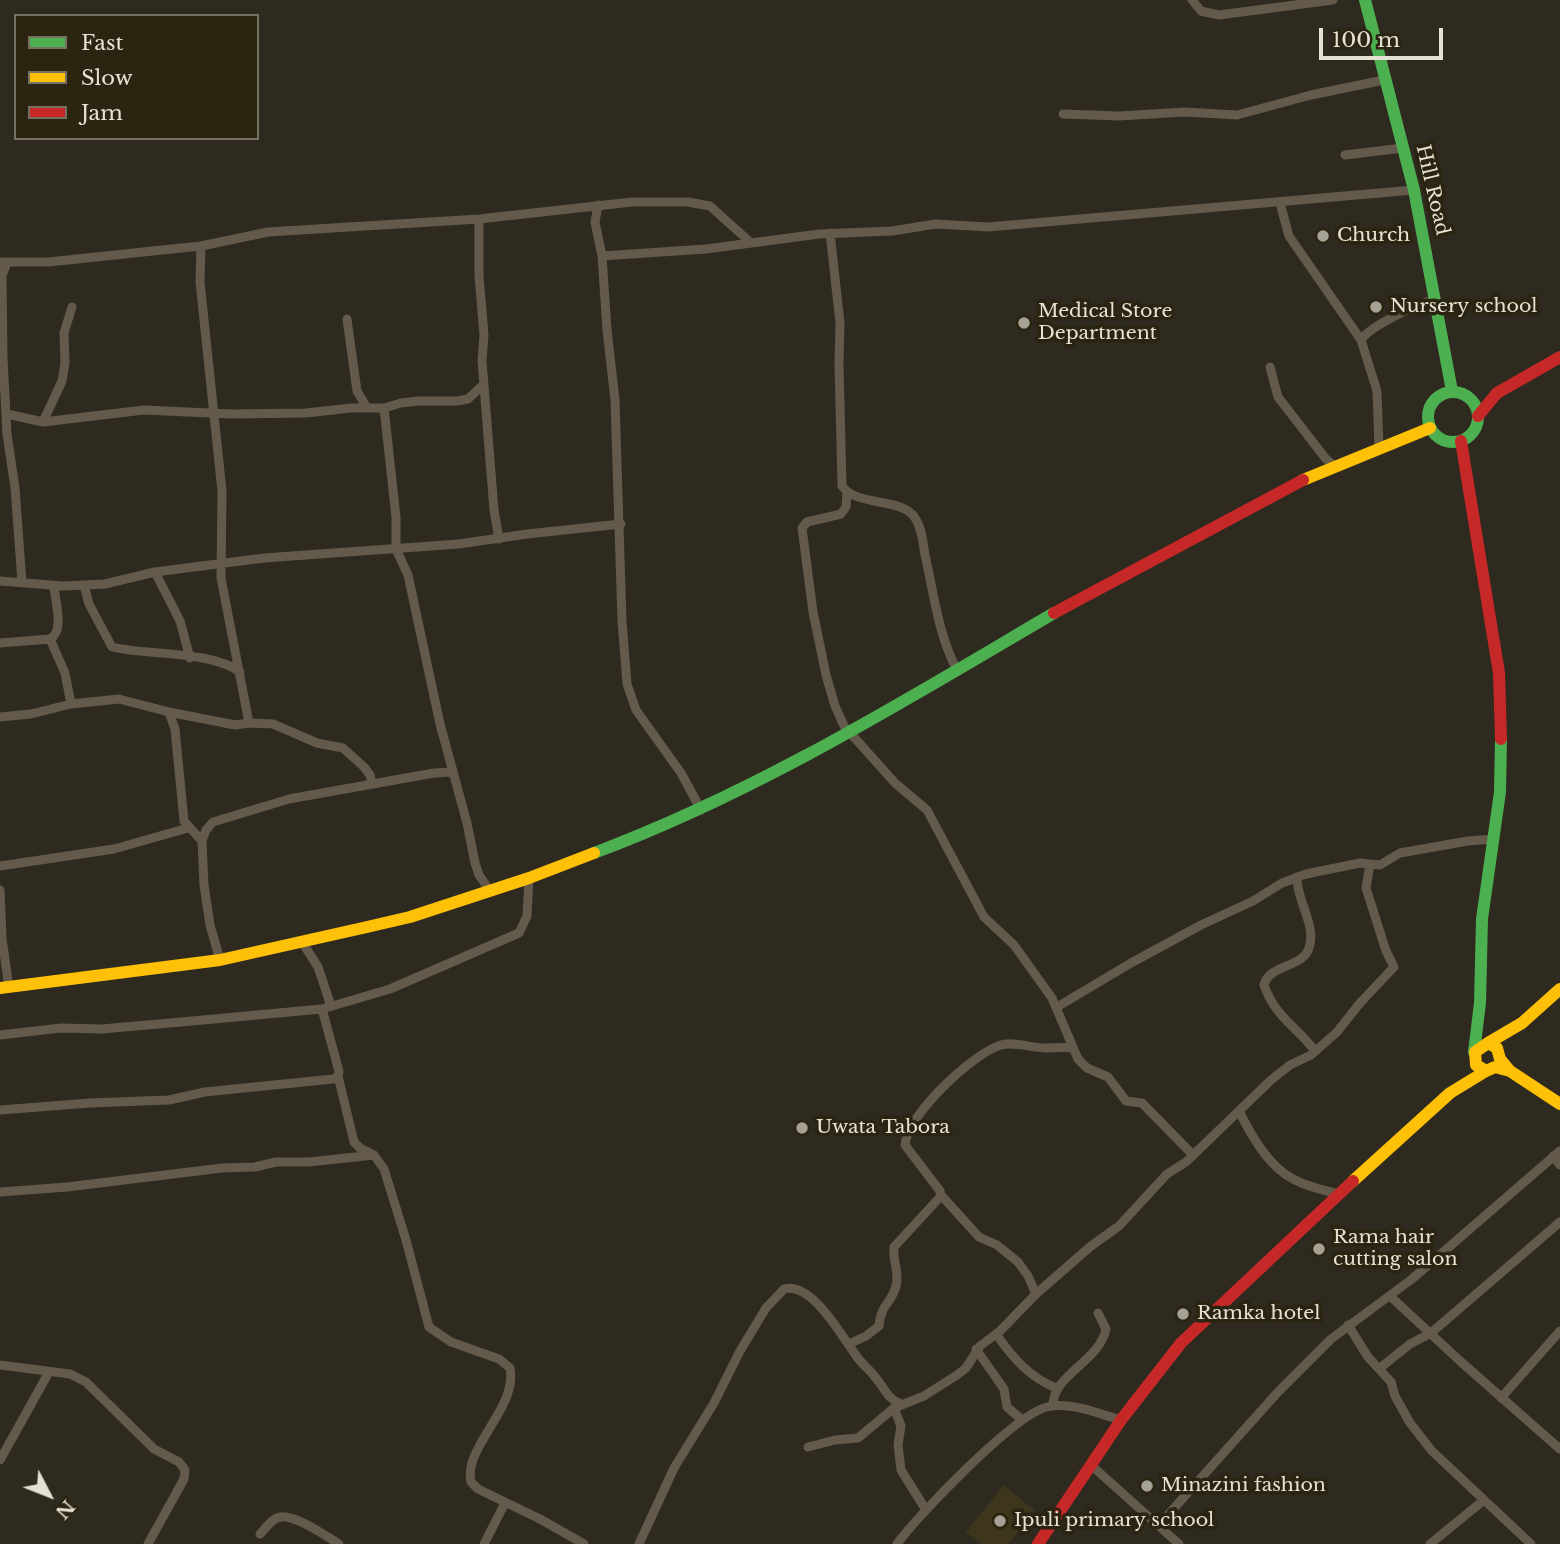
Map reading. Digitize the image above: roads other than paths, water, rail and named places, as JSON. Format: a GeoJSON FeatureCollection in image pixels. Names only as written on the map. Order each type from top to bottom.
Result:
{"type":"FeatureCollection","features":[{"type":"Feature","properties":{"kind":"main road","name":"Hill Road"},"geometry":{"type":"LineString","coordinates":[[1365,0],[1414,190],[1451,391]]}},
{"type":"Feature","properties":{"kind":"main road"},"geometry":{"type":"LineString","coordinates":[[1478,416],[1473,401],[1451,391],[1436,397],[1428,412],[1430,428],[1434,434],[1446,441],[1461,441],[1474,432],[1478,416],[1497,393],[1560,358]]}},
{"type":"Feature","properties":{"kind":"main road"},"geometry":{"type":"LineString","coordinates":[[1467,396],[1497,393]]}},
{"type":"Feature","properties":{"kind":"main road"},"geometry":{"type":"LineString","coordinates":[[5,988],[220,960],[302,943],[410,917],[529,878],[701,810],[849,734],[1066,606],[1209,528],[1304,479],[1430,428]]}},
{"type":"Feature","properties":{"kind":"main road"},"geometry":{"type":"LineString","coordinates":[[1461,441],[1499,673],[1500,792],[1482,919],[1480,1003],[1474,1057],[1481,1069],[1486,1071]]}},
{"type":"Feature","properties":{"kind":"main road"},"geometry":{"type":"LineString","coordinates":[[1450,1093],[1481,1044],[1488,1043],[1522,1023],[1560,989]]}},
{"type":"Feature","properties":{"kind":"main road"},"geometry":{"type":"LineString","coordinates":[[1480,1003],[1488,1043],[1497,1048],[1500,1059],[1510,1071],[1560,1104]]}},
{"type":"Feature","properties":{"kind":"main road"},"geometry":{"type":"LineString","coordinates":[[1500,1055],[1522,1023]]}},
{"type":"Feature","properties":{"kind":"main road"},"geometry":{"type":"LineString","coordinates":[[1038,1544],[1121,1420],[1181,1343],[1338,1194],[1450,1093],[1486,1071],[1495,1068],[1510,1071]]}},
{"type":"Feature","properties":{"kind":"street"},"geometry":{"type":"LineString","coordinates":[[1192,0],[1201,11],[1219,15],[1333,0]]}},
{"type":"Feature","properties":{"kind":"street"},"geometry":{"type":"LineString","coordinates":[[1063,114],[1119,116],[1185,112],[1237,115],[1311,95],[1384,80]]}},
{"type":"Feature","properties":{"kind":"street"},"geometry":{"type":"LineString","coordinates":[[1345,155],[1403,148]]}},
{"type":"Feature","properties":{"kind":"street"},"geometry":{"type":"LineString","coordinates":[[602,256],[706,249],[830,233],[892,231],[936,224],[988,227],[1414,190]]}},
{"type":"Feature","properties":{"kind":"street"},"geometry":{"type":"LineString","coordinates":[[22,582],[1,359],[3,262],[49,262],[201,246],[268,232],[479,219],[632,202],[688,202],[705,205],[713,208],[750,242]]}},
{"type":"Feature","properties":{"kind":"street"},"geometry":{"type":"LineString","coordinates":[[1280,203],[1289,236],[1361,340],[1377,391],[1379,448]]}},
{"type":"Feature","properties":{"kind":"street"},"geometry":{"type":"LineString","coordinates":[[597,205],[595,222],[602,256],[615,400],[622,621],[627,684],[636,710],[681,773],[701,810]]}},
{"type":"Feature","properties":{"kind":"street"},"geometry":{"type":"LineString","coordinates":[[583,207],[595,222]]}},
{"type":"Feature","properties":{"kind":"street"},"geometry":{"type":"LineString","coordinates":[[479,219],[479,276],[484,335],[482,361],[494,510],[499,540]]}},
{"type":"Feature","properties":{"kind":"street"},"geometry":{"type":"LineString","coordinates":[[830,233],[840,323],[841,482],[847,492],[846,507],[841,514],[807,522],[802,528],[813,612],[828,682],[839,716],[849,734],[870,753],[895,783],[929,812],[984,917],[1014,945],[1057,1007],[1072,1048],[1082,1064],[1108,1077],[1126,1101],[1142,1103],[1193,1155]]}},
{"type":"Feature","properties":{"kind":"street"},"geometry":{"type":"LineString","coordinates":[[201,246],[200,282],[222,491],[220,563],[223,597],[249,723]]}},
{"type":"Feature","properties":{"kind":"street"},"geometry":{"type":"LineString","coordinates":[[1361,340],[1410,308],[1436,299]]}},
{"type":"Feature","properties":{"kind":"street"},"geometry":{"type":"LineString","coordinates":[[43,422],[62,381],[65,363],[64,333],[72,306]]}},
{"type":"Feature","properties":{"kind":"street"},"geometry":{"type":"LineString","coordinates":[[347,319],[357,391],[367,408]]}},
{"type":"Feature","properties":{"kind":"street"},"geometry":{"type":"LineString","coordinates":[[1270,367],[1279,397],[1326,459],[1336,467]]}},
{"type":"Feature","properties":{"kind":"street"},"geometry":{"type":"LineString","coordinates":[[7,414],[43,422],[144,410],[212,414],[306,413],[468,399],[484,384]]}},
{"type":"Feature","properties":{"kind":"street"},"geometry":{"type":"LineString","coordinates":[[384,408],[396,517],[396,549],[408,575],[451,772],[467,822],[475,863],[489,891]]}},
{"type":"Feature","properties":{"kind":"street"},"geometry":{"type":"LineString","coordinates":[[847,492],[904,508],[915,517],[933,586],[941,634],[957,670]]}},
{"type":"Feature","properties":{"kind":"street"},"geometry":{"type":"LineString","coordinates":[[0,581],[54,586],[84,585],[220,563],[499,540],[527,534],[621,524]]}},
{"type":"Feature","properties":{"kind":"street"},"geometry":{"type":"LineString","coordinates":[[155,572],[180,621],[190,658]]}},
{"type":"Feature","properties":{"kind":"street"},"geometry":{"type":"LineString","coordinates":[[84,585],[89,604],[112,647],[190,658],[230,666],[240,672]]}},
{"type":"Feature","properties":{"kind":"street"},"geometry":{"type":"LineString","coordinates":[[0,643],[50,639],[56,636],[59,628],[54,586]]}},
{"type":"Feature","properties":{"kind":"street"},"geometry":{"type":"LineString","coordinates":[[50,639],[65,673],[71,704]]}},
{"type":"Feature","properties":{"kind":"street"},"geometry":{"type":"LineString","coordinates":[[0,717],[31,714],[71,704],[119,699],[169,712],[235,724],[277,725],[317,743],[342,748],[370,775],[372,783]]}},
{"type":"Feature","properties":{"kind":"street"},"geometry":{"type":"LineString","coordinates":[[169,712],[175,729],[184,821],[202,841]]}},
{"type":"Feature","properties":{"kind":"street"},"geometry":{"type":"LineString","coordinates":[[220,960],[205,899],[202,841],[206,830],[214,822],[289,799],[372,783],[451,772]]}},
{"type":"Feature","properties":{"kind":"street"},"geometry":{"type":"LineString","coordinates":[[0,866],[114,849],[188,828]]}},
{"type":"Feature","properties":{"kind":"street"},"geometry":{"type":"LineString","coordinates":[[1057,1007],[1201,925],[1297,877],[1364,862],[1376,865],[1385,863],[1400,853],[1494,839]]}},
{"type":"Feature","properties":{"kind":"street"},"geometry":{"type":"LineString","coordinates":[[808,1447],[835,1440],[858,1438],[897,1406],[924,1396],[966,1368],[976,1349],[996,1334],[1036,1294],[1091,1246],[1119,1226],[1165,1176],[1193,1155],[1283,1071],[1315,1051],[1337,1032],[1394,967],[1386,951],[1366,888],[1370,864]]}},
{"type":"Feature","properties":{"kind":"street"},"geometry":{"type":"LineString","coordinates":[[1297,877],[1297,893],[1311,933],[1310,946],[1302,958],[1268,976],[1264,985],[1285,1021],[1305,1038],[1315,1051]]}},
{"type":"Feature","properties":{"kind":"street"},"geometry":{"type":"LineString","coordinates":[[0,1035],[61,1028],[102,1029],[181,1023],[326,1007],[390,989],[515,937],[526,923],[529,878]]}},
{"type":"Feature","properties":{"kind":"street"},"geometry":{"type":"LineString","coordinates":[[0,890],[5,988]]}},
{"type":"Feature","properties":{"kind":"street"},"geometry":{"type":"LineString","coordinates":[[302,943],[318,967],[338,1076],[354,1142],[382,1163],[429,1327],[451,1342],[499,1359],[510,1368],[510,1388],[483,1441],[470,1474],[471,1482],[475,1487],[584,1544]]}},
{"type":"Feature","properties":{"kind":"street"},"geometry":{"type":"LineString","coordinates":[[1036,1294],[1018,1262],[997,1245],[979,1237],[940,1194],[905,1145],[908,1132],[928,1104],[965,1067],[999,1046],[1008,1044],[1072,1048]]}},
{"type":"Feature","properties":{"kind":"street"},"geometry":{"type":"LineString","coordinates":[[0,1110],[90,1102],[169,1100],[205,1092],[320,1082],[338,1076]]}},
{"type":"Feature","properties":{"kind":"street"},"geometry":{"type":"LineString","coordinates":[[1239,1111],[1272,1162],[1287,1176],[1338,1194]]}},
{"type":"Feature","properties":{"kind":"street"},"geometry":{"type":"LineString","coordinates":[[1158,1526],[1278,1392],[1348,1325],[1390,1296],[1524,1185],[1557,1154],[1560,1165]]}},
{"type":"Feature","properties":{"kind":"street"},"geometry":{"type":"LineString","coordinates":[[0,1192],[374,1155]]}},
{"type":"Feature","properties":{"kind":"street"},"geometry":{"type":"LineString","coordinates":[[849,1344],[879,1326],[880,1311],[896,1287],[898,1274],[894,1247],[934,1205],[940,1194]]}},
{"type":"Feature","properties":{"kind":"street"},"geometry":{"type":"LineString","coordinates":[[1380,1368],[1431,1333],[1560,1222]]}},
{"type":"Feature","properties":{"kind":"street"},"geometry":{"type":"LineString","coordinates":[[639,1544],[674,1468],[715,1403],[758,1321],[781,1291],[790,1287],[801,1291],[830,1316],[859,1360],[897,1406],[901,1426],[898,1445],[901,1470],[926,1510]]}},
{"type":"Feature","properties":{"kind":"street"},"geometry":{"type":"LineString","coordinates":[[1390,1296],[1560,1449]]}},
{"type":"Feature","properties":{"kind":"street"},"geometry":{"type":"LineString","coordinates":[[1053,1406],[1056,1388],[1103,1339],[1106,1328],[1098,1313]]}},
{"type":"Feature","properties":{"kind":"street"},"geometry":{"type":"LineString","coordinates":[[1348,1325],[1361,1347],[1391,1382],[1395,1396],[1410,1423],[1442,1462],[1531,1544]]}},
{"type":"Feature","properties":{"kind":"street"},"geometry":{"type":"LineString","coordinates":[[1501,1398],[1560,1331]]}},
{"type":"Feature","properties":{"kind":"street"},"geometry":{"type":"LineString","coordinates":[[996,1334],[1019,1364],[1056,1388]]}},
{"type":"Feature","properties":{"kind":"street"},"geometry":{"type":"LineString","coordinates":[[976,1349],[1004,1389],[1006,1405],[1021,1419]]}},
{"type":"Feature","properties":{"kind":"street"},"geometry":{"type":"LineString","coordinates":[[0,1365],[70,1374],[86,1382],[154,1449],[179,1462],[186,1470],[184,1479],[148,1544]]}},
{"type":"Feature","properties":{"kind":"street"},"geometry":{"type":"LineString","coordinates":[[0,1460],[49,1372]]}},
{"type":"Feature","properties":{"kind":"street"},"geometry":{"type":"LineString","coordinates":[[897,1544],[926,1510],[1021,1419],[1046,1407],[1065,1406],[1121,1420]]}},
{"type":"Feature","properties":{"kind":"street"},"geometry":{"type":"LineString","coordinates":[[1091,1465],[1179,1544]]}},
{"type":"Feature","properties":{"kind":"street"},"geometry":{"type":"LineString","coordinates":[[1430,1544],[1485,1500]]}},
{"type":"Feature","properties":{"kind":"street"},"geometry":{"type":"LineString","coordinates":[[484,1544],[505,1503]]}},
{"type":"Feature","properties":{"kind":"street"},"geometry":{"type":"LineString","coordinates":[[260,1534],[275,1519],[283,1517],[303,1523],[339,1544]]}},
{"type":"Feature","properties":{"kind":"place","name":"Church"},"geometry":{"type":"Point","coordinates":[1323,236]}},
{"type":"Feature","properties":{"kind":"place","name":"Nursery school"},"geometry":{"type":"Point","coordinates":[1376,307]}},
{"type":"Feature","properties":{"kind":"place","name":"Medical Store Department"},"geometry":{"type":"Point","coordinates":[1024,323]}},
{"type":"Feature","properties":{"kind":"place","name":"Uwata Tabora"},"geometry":{"type":"Point","coordinates":[802,1128]}},
{"type":"Feature","properties":{"kind":"place","name":"Rama hair cutting salon"},"geometry":{"type":"Point","coordinates":[1319,1249]}},
{"type":"Feature","properties":{"kind":"place","name":"Ramka hotel"},"geometry":{"type":"Point","coordinates":[1183,1314]}},
{"type":"Feature","properties":{"kind":"place","name":"Minazini fashion"},"geometry":{"type":"Point","coordinates":[1147,1486]}},
{"type":"Feature","properties":{"kind":"place","name":"Ipuli primary school"},"geometry":{"type":"Point","coordinates":[1000,1521]}}]}
